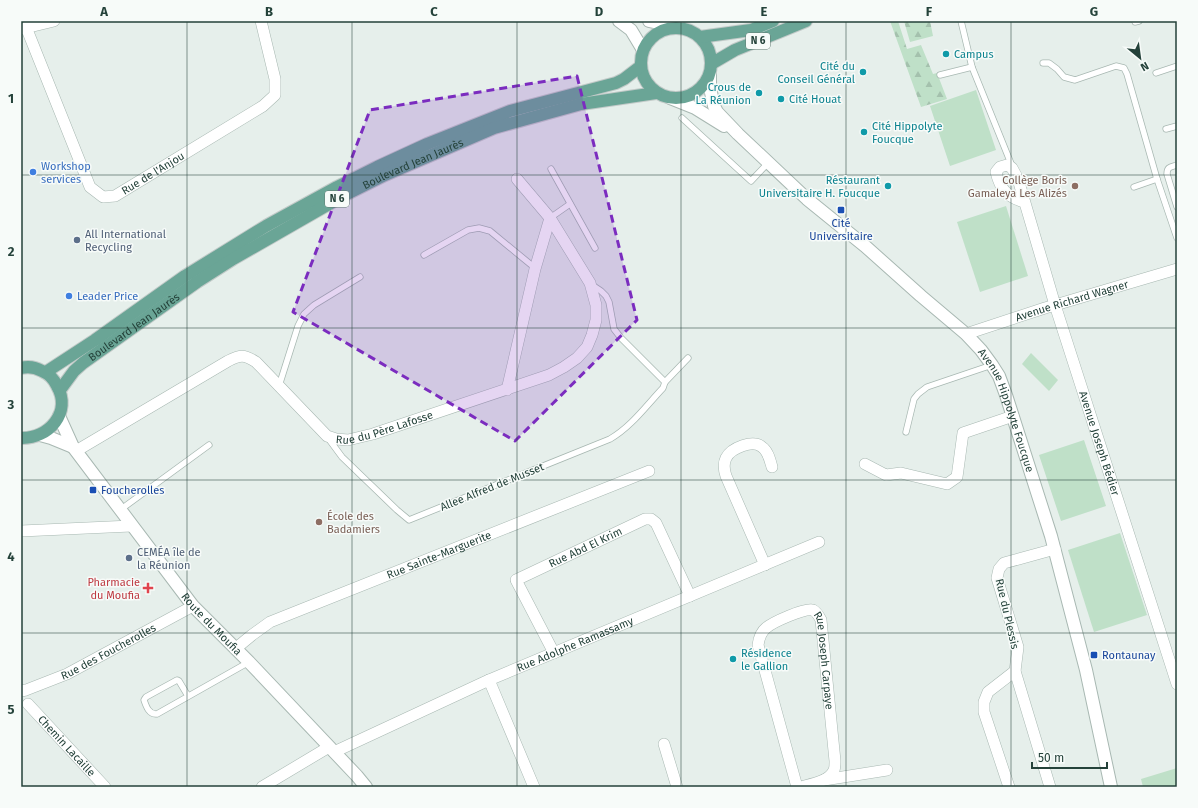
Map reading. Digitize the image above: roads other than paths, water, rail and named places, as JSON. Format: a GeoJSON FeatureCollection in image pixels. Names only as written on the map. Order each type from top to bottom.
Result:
{"type":"FeatureCollection","features":[{"type":"Feature","properties":{"kind":"main road","name":"N 6"},"geometry":{"type":"LineString","coordinates":[[700,37],[752,30],[773,21]]}},
{"type":"Feature","properties":{"kind":"main road","name":"Boulevard Jean Jaurès"},"geometry":{"type":"LineString","coordinates":[[60,390],[74,371],[83,363],[197,282],[350,193],[385,175],[494,128],[581,104],[656,93],[670,98],[688,96],[697,92],[707,81],[711,70],[735,50],[806,21]]}},
{"type":"Feature","properties":{"kind":"main road"},"geometry":{"type":"LineString","coordinates":[[656,93],[648,86],[643,76],[641,58],[643,50],[649,40],[658,33],[669,28],[681,28],[691,31],[700,37],[710,54],[711,70]]}},
{"type":"Feature","properties":{"kind":"main road","name":"Boulevard Jean Jaurès"},"geometry":{"type":"LineString","coordinates":[[46,372],[95,340],[186,276],[266,226],[337,187],[427,144],[510,111],[616,83],[641,66]]}},
{"type":"Feature","properties":{"kind":"main road"},"geometry":{"type":"LineString","coordinates":[[21,368],[27,366],[46,372],[54,380],[60,390],[62,399],[59,416],[51,427],[40,435],[31,438],[21,438]]}},
{"type":"Feature","properties":{"kind":"street"},"geometry":{"type":"LineString","coordinates":[[24,28],[54,21]]}},
{"type":"Feature","properties":{"kind":"street","name":"Rue de l'Anjou"},"geometry":{"type":"LineString","coordinates":[[24,28],[90,187],[103,196],[115,196],[263,106],[275,95],[275,79],[261,21]]}},
{"type":"Feature","properties":{"kind":"street"},"geometry":{"type":"LineString","coordinates":[[620,21],[631,30],[643,50]]}},
{"type":"Feature","properties":{"kind":"street"},"geometry":{"type":"LineString","coordinates":[[649,21],[681,28]]}},
{"type":"Feature","properties":{"kind":"street","name":"Avenue Hippolyte Foucque"},"geometry":{"type":"LineString","coordinates":[[711,70],[710,88],[717,112],[768,163],[807,198],[865,246],[966,334],[981,350],[999,376],[1048,526],[1086,670],[1111,787]]}},
{"type":"Feature","properties":{"kind":"street","name":"Avenue Hippolyte Foucque"},"geometry":{"type":"LineString","coordinates":[[670,98],[694,108],[738,134]]}},
{"type":"Feature","properties":{"kind":"street"},"geometry":{"type":"LineString","coordinates":[[1012,168],[1007,165],[1000,167],[996,172],[998,183],[1006,193],[1015,199],[1024,202]]}},
{"type":"Feature","properties":{"kind":"street","name":"Avenue Joseph Bédier"},"geometry":{"type":"LineString","coordinates":[[1012,168],[1018,179],[1055,305],[1177,684]]}},
{"type":"Feature","properties":{"kind":"street","name":"Rue du Père Lafosse"},"geometry":{"type":"LineString","coordinates":[[75,449],[235,357],[242,355],[256,362],[327,436],[336,439],[348,440],[360,438],[507,390],[549,375],[564,367],[577,358],[587,348],[596,320],[596,305],[590,283],[550,218],[517,179]]}},
{"type":"Feature","properties":{"kind":"street"},"geometry":{"type":"LineString","coordinates":[[507,390],[536,269],[550,218]]}},
{"type":"Feature","properties":{"kind":"street","name":"Avenue Richard Wagner"},"geometry":{"type":"LineString","coordinates":[[966,334],[1055,305],[1177,269]]}},
{"type":"Feature","properties":{"kind":"street","name":"Route du Moufia"},"geometry":{"type":"LineString","coordinates":[[59,416],[75,449],[131,526],[193,606],[249,662],[366,787]]}},
{"type":"Feature","properties":{"kind":"street"},"geometry":{"type":"LineString","coordinates":[[865,464],[886,475],[901,473],[947,484],[957,477],[963,433],[1012,416]]}},
{"type":"Feature","properties":{"kind":"street"},"geometry":{"type":"LineString","coordinates":[[40,435],[75,449]]}},
{"type":"Feature","properties":{"kind":"street"},"geometry":{"type":"LineString","coordinates":[[765,565],[726,476],[724,463],[726,457],[731,451],[747,444],[758,444],[766,451],[772,467]]}},
{"type":"Feature","properties":{"kind":"street","name":"Rue Sainte-Marguerite"},"geometry":{"type":"LineString","coordinates":[[235,649],[270,622],[649,471]]}},
{"type":"Feature","properties":{"kind":"street","name":"Rue Abd El Krim"},"geometry":{"type":"LineString","coordinates":[[554,653],[516,580],[644,519],[651,520],[656,523],[690,596]]}},
{"type":"Feature","properties":{"kind":"street"},"geometry":{"type":"LineString","coordinates":[[21,530],[131,526]]}},
{"type":"Feature","properties":{"kind":"street","name":"Rue Adolphe Ramassamy"},"geometry":{"type":"LineString","coordinates":[[262,787],[331,749],[489,680],[819,542]]}},
{"type":"Feature","properties":{"kind":"street","name":"Rue du Plessis"},"geometry":{"type":"LineString","coordinates":[[1050,787],[1015,671],[1018,647],[997,578],[999,570],[1004,563],[1054,549]]}},
{"type":"Feature","properties":{"kind":"street","name":"Rue des Foucherolles"},"geometry":{"type":"LineString","coordinates":[[21,691],[67,674],[193,606]]}},
{"type":"Feature","properties":{"kind":"street","name":"Rue Joseph Carpaye"},"geometry":{"type":"LineString","coordinates":[[804,610],[813,610],[818,614],[821,620],[835,761],[834,770],[824,780],[798,787],[758,645],[761,634],[766,628],[795,613],[804,610]]}},
{"type":"Feature","properties":{"kind":"street"},"geometry":{"type":"LineString","coordinates":[[1010,787],[984,712],[984,702],[988,692],[1015,671]]}},
{"type":"Feature","properties":{"kind":"street"},"geometry":{"type":"LineString","coordinates":[[489,680],[534,787]]}},
{"type":"Feature","properties":{"kind":"street","name":"Chemin Lacaille"},"geometry":{"type":"LineString","coordinates":[[28,704],[104,787]]}},
{"type":"Feature","properties":{"kind":"street"},"geometry":{"type":"LineString","coordinates":[[664,744],[677,787]]}},
{"type":"Feature","properties":{"kind":"street"},"geometry":{"type":"LineString","coordinates":[[824,780],[887,770]]}},
{"type":"Feature","properties":{"kind":"lane"},"geometry":{"type":"LineString","coordinates":[[962,21],[972,67],[1012,168]]}},
{"type":"Feature","properties":{"kind":"lane"},"geometry":{"type":"LineString","coordinates":[[1043,63],[1049,63],[1064,77],[1075,80],[1116,66],[1124,68],[1157,179],[1177,238]]}},
{"type":"Feature","properties":{"kind":"lane"},"geometry":{"type":"LineString","coordinates":[[1156,73],[1177,66]]}},
{"type":"Feature","properties":{"kind":"lane"},"geometry":{"type":"LineString","coordinates":[[940,75],[972,67]]}},
{"type":"Feature","properties":{"kind":"lane"},"geometry":{"type":"LineString","coordinates":[[682,118],[751,181],[768,163]]}},
{"type":"Feature","properties":{"kind":"lane"},"geometry":{"type":"LineString","coordinates":[[1166,129],[1177,126]]}},
{"type":"Feature","properties":{"kind":"lane"},"geometry":{"type":"LineString","coordinates":[[1177,165],[1169,167],[1167,169],[1167,174],[1177,208]]}},
{"type":"Feature","properties":{"kind":"lane"},"geometry":{"type":"LineString","coordinates":[[551,169],[596,248]]}},
{"type":"Feature","properties":{"kind":"lane"},"geometry":{"type":"LineString","coordinates":[[1134,187],[1157,179]]}},
{"type":"Feature","properties":{"kind":"lane"},"geometry":{"type":"LineString","coordinates":[[550,218],[570,204]]}},
{"type":"Feature","properties":{"kind":"lane"},"geometry":{"type":"LineString","coordinates":[[424,255],[468,230],[479,228],[490,231],[536,269]]}},
{"type":"Feature","properties":{"kind":"lane"},"geometry":{"type":"LineString","coordinates":[[279,386],[298,326],[304,314],[314,305],[360,276]]}},
{"type":"Feature","properties":{"kind":"lane"},"geometry":{"type":"LineString","coordinates":[[590,283],[601,291],[609,302],[614,329],[665,382]]}},
{"type":"Feature","properties":{"kind":"lane","name":"Allee Alfred de Musset"},"geometry":{"type":"LineString","coordinates":[[327,436],[342,457],[397,510],[410,520],[610,439],[621,433],[663,388],[665,382],[688,358]]}},
{"type":"Feature","properties":{"kind":"lane"},"geometry":{"type":"LineString","coordinates":[[906,432],[914,399],[918,394],[927,387],[992,365]]}},
{"type":"Feature","properties":{"kind":"lane"},"geometry":{"type":"LineString","coordinates":[[120,510],[209,445]]}},
{"type":"Feature","properties":{"kind":"lane"},"geometry":{"type":"LineString","coordinates":[[188,696],[177,680],[146,697],[144,700],[150,713],[155,714],[188,696],[249,662]]}},
{"type":"Feature","properties":{"kind":"place","name":"Campus"},"geometry":{"type":"Point","coordinates":[946,54]}},
{"type":"Feature","properties":{"kind":"place","name":"Cité du Conseil Général"},"geometry":{"type":"Point","coordinates":[863,72]}},
{"type":"Feature","properties":{"kind":"place","name":"Crous de La Réunion"},"geometry":{"type":"Point","coordinates":[759,93]}},
{"type":"Feature","properties":{"kind":"place","name":"Cité Houat"},"geometry":{"type":"Point","coordinates":[781,99]}},
{"type":"Feature","properties":{"kind":"place","name":"Cité Hippolyte Foucque"},"geometry":{"type":"Point","coordinates":[864,132]}},
{"type":"Feature","properties":{"kind":"place","name":"Workshop services"},"geometry":{"type":"Point","coordinates":[33,172]}},
{"type":"Feature","properties":{"kind":"place","name":"Réstaurant Universitaire H. Foucque"},"geometry":{"type":"Point","coordinates":[888,186]}},
{"type":"Feature","properties":{"kind":"place","name":"Collège Boris Gamaleya Les Alizés"},"geometry":{"type":"Point","coordinates":[1075,186]}},
{"type":"Feature","properties":{"kind":"place","name":"Cité Universitaire"},"geometry":{"type":"Point","coordinates":[841,210]}},
{"type":"Feature","properties":{"kind":"place","name":"All International Recycling"},"geometry":{"type":"Point","coordinates":[77,240]}},
{"type":"Feature","properties":{"kind":"place","name":"Leader Price"},"geometry":{"type":"Point","coordinates":[69,296]}},
{"type":"Feature","properties":{"kind":"place","name":"Foucherolles"},"geometry":{"type":"Point","coordinates":[93,490]}},
{"type":"Feature","properties":{"kind":"place","name":"École des Badamiers"},"geometry":{"type":"Point","coordinates":[319,522]}},
{"type":"Feature","properties":{"kind":"place","name":"CEMÉA île de la Réunion"},"geometry":{"type":"Point","coordinates":[129,558]}},
{"type":"Feature","properties":{"kind":"place","name":"Pharmacie du Moufia"},"geometry":{"type":"Point","coordinates":[148,588]}},
{"type":"Feature","properties":{"kind":"place","name":"Rontaunay"},"geometry":{"type":"Point","coordinates":[1094,655]}},
{"type":"Feature","properties":{"kind":"place","name":"Résidence le Gallion"},"geometry":{"type":"Point","coordinates":[733,659]}}]}
